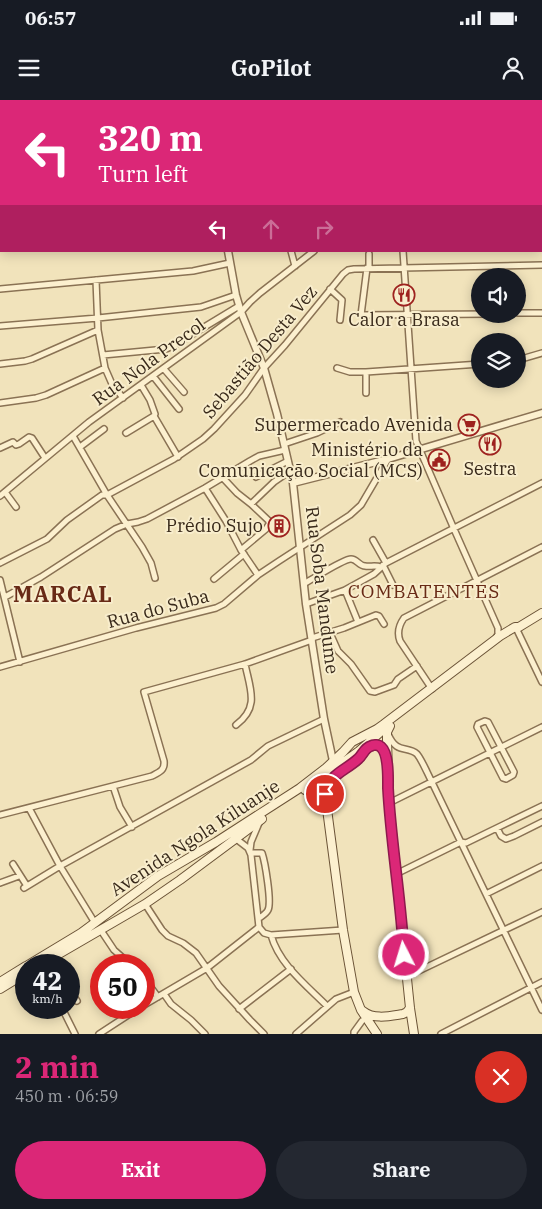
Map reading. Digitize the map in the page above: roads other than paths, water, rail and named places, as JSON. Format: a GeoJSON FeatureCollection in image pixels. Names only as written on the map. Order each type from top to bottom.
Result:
{"type":"FeatureCollection","features":[{"type":"Feature","properties":{"kind":"main road","name":"Avenida Ngola Kiluanje"},"geometry":{"type":"LineString","coordinates":[[46,954],[97,926],[145,904],[180,880],[235,838],[359,751],[393,721],[501,639],[542,613]]}},
{"type":"Feature","properties":{"kind":"main road","name":"Avenida Ngola Kiluanje"},"geometry":{"type":"LineString","coordinates":[[56,954],[97,926],[158,876],[202,852],[306,783],[333,761],[352,742],[377,729],[491,644],[515,627],[518,628]]}},
{"type":"Feature","properties":{"kind":"main road"},"geometry":{"type":"LineString","coordinates":[[393,721],[388,732],[389,803],[406,977],[414,1034]]}},
{"type":"Feature","properties":{"kind":"main road"},"geometry":{"type":"LineString","coordinates":[[372,1031],[362,1020],[358,1008],[343,930],[325,794],[329,782],[342,770],[359,759],[368,747],[372,745],[379,746],[384,751],[387,761]]}},
{"type":"Feature","properties":{"kind":"main road"},"geometry":{"type":"LineString","coordinates":[[304,790],[311,789],[319,792],[326,806]]}},
{"type":"Feature","properties":{"kind":"main road"},"geometry":{"type":"LineString","coordinates":[[172,868],[170,876],[176,881],[180,880]]}},
{"type":"Feature","properties":{"kind":"main road"},"geometry":{"type":"LineString","coordinates":[[145,886],[150,884],[154,886],[157,890],[155,897]]}},
{"type":"Feature","properties":{"kind":"main road","name":"Avenida Ngola Kiluanje"},"geometry":{"type":"LineString","coordinates":[[0,982],[15,973]]}},
{"type":"Feature","properties":{"kind":"main road"},"geometry":{"type":"LineString","coordinates":[[0,989],[15,980]]}},
{"type":"Feature","properties":{"kind":"main road"},"geometry":{"type":"LineString","coordinates":[[356,996],[372,1031]]}},
{"type":"Feature","properties":{"kind":"main road"},"geometry":{"type":"LineString","coordinates":[[361,1010],[366,1014],[376,1017],[403,1014],[410,1008]]}},
{"type":"Feature","properties":{"kind":"main road"},"geometry":{"type":"LineString","coordinates":[[372,1031],[374,1021],[379,1018],[403,1016],[408,1017],[411,1021]]}},
{"type":"Feature","properties":{"kind":"street","name":"Rua Soba Mandume"},"geometry":{"type":"LineString","coordinates":[[228,252],[236,295],[264,368],[293,483],[306,604],[324,719],[333,761]]}},
{"type":"Feature","properties":{"kind":"street"},"geometry":{"type":"LineString","coordinates":[[291,252],[294,266]]}},
{"type":"Feature","properties":{"kind":"street","name":"Rua Nola Precol"},"geometry":{"type":"LineString","coordinates":[[2,494],[89,422],[164,369],[313,252]]}},
{"type":"Feature","properties":{"kind":"street"},"geometry":{"type":"LineString","coordinates":[[403,252],[416,441],[498,628],[498,634],[491,644]]}},
{"type":"Feature","properties":{"kind":"street"},"geometry":{"type":"LineString","coordinates":[[369,254],[361,315],[471,314]]}},
{"type":"Feature","properties":{"kind":"street"},"geometry":{"type":"LineString","coordinates":[[0,289],[193,271],[230,263]]}},
{"type":"Feature","properties":{"kind":"street","name":"Sebastião Desta Vez"},"geometry":{"type":"LineString","coordinates":[[0,563],[47,538],[67,520],[102,495],[107,495],[178,456],[203,439],[245,395],[256,382],[264,368],[348,270],[404,267],[542,265]]}},
{"type":"Feature","properties":{"kind":"street"},"geometry":{"type":"LineString","coordinates":[[96,280],[98,330],[105,368],[112,384],[123,398]]}},
{"type":"Feature","properties":{"kind":"street"},"geometry":{"type":"LineString","coordinates":[[330,289],[342,300],[340,320]]}},
{"type":"Feature","properties":{"kind":"street"},"geometry":{"type":"LineString","coordinates":[[0,326],[201,307],[236,295]]}},
{"type":"Feature","properties":{"kind":"street"},"geometry":{"type":"LineString","coordinates":[[103,355],[166,349],[240,309]]}},
{"type":"Feature","properties":{"kind":"street"},"geometry":{"type":"LineString","coordinates":[[526,313],[542,313]]}},
{"type":"Feature","properties":{"kind":"street"},"geometry":{"type":"LineString","coordinates":[[0,364],[32,359],[98,330]]}},
{"type":"Feature","properties":{"kind":"street"},"geometry":{"type":"LineString","coordinates":[[526,358],[542,353]]}},
{"type":"Feature","properties":{"kind":"street"},"geometry":{"type":"LineString","coordinates":[[336,368],[350,372],[366,372],[471,365]]}},
{"type":"Feature","properties":{"kind":"street"},"geometry":{"type":"LineString","coordinates":[[0,403],[46,395],[105,368]]}},
{"type":"Feature","properties":{"kind":"street"},"geometry":{"type":"LineString","coordinates":[[164,369],[184,392]]}},
{"type":"Feature","properties":{"kind":"street"},"geometry":{"type":"LineString","coordinates":[[366,372],[366,393]]}},
{"type":"Feature","properties":{"kind":"street"},"geometry":{"type":"LineString","coordinates":[[153,376],[178,409]]}},
{"type":"Feature","properties":{"kind":"street"},"geometry":{"type":"LineString","coordinates":[[141,385],[150,400],[152,409],[155,412],[154,416],[178,456]]}},
{"type":"Feature","properties":{"kind":"street"},"geometry":{"type":"LineString","coordinates":[[293,483],[388,459],[542,413]]}},
{"type":"Feature","properties":{"kind":"street"},"geometry":{"type":"LineString","coordinates":[[126,433],[154,416]]}},
{"type":"Feature","properties":{"kind":"street"},"geometry":{"type":"LineString","coordinates":[[0,606],[5,600],[115,529],[148,519],[259,456],[285,447],[340,422]]}},
{"type":"Feature","properties":{"kind":"street"},"geometry":{"type":"LineString","coordinates":[[80,447],[104,429]]}},
{"type":"Feature","properties":{"kind":"street"},"geometry":{"type":"LineString","coordinates":[[72,436],[151,563],[155,578]]}},
{"type":"Feature","properties":{"kind":"street"},"geometry":{"type":"LineString","coordinates":[[0,448],[12,442],[16,445],[19,444],[29,437],[32,438],[45,458]]}},
{"type":"Feature","properties":{"kind":"street","name":"Rua do Suba"},"geometry":{"type":"LineString","coordinates":[[0,667],[136,628],[216,608],[233,597],[258,575],[350,515],[360,505],[388,459]]}},
{"type":"Feature","properties":{"kind":"street"},"geometry":{"type":"LineString","coordinates":[[256,477],[288,461]]}},
{"type":"Feature","properties":{"kind":"street"},"geometry":{"type":"LineString","coordinates":[[251,504],[274,482],[290,471]]}},
{"type":"Feature","properties":{"kind":"street"},"geometry":{"type":"LineString","coordinates":[[214,579],[269,524],[223,478]]}},
{"type":"Feature","properties":{"kind":"street"},"geometry":{"type":"LineString","coordinates":[[305,583],[350,559],[364,566],[383,565],[542,483]]}},
{"type":"Feature","properties":{"kind":"street"},"geometry":{"type":"LineString","coordinates":[[205,488],[226,521],[242,552],[258,575]]}},
{"type":"Feature","properties":{"kind":"street"},"geometry":{"type":"LineString","coordinates":[[2,494],[16,507]]}},
{"type":"Feature","properties":{"kind":"street"},"geometry":{"type":"LineString","coordinates":[[373,540],[393,585]]}},
{"type":"Feature","properties":{"kind":"street"},"geometry":{"type":"LineString","coordinates":[[432,689],[399,637],[400,626],[404,618],[542,547]]}},
{"type":"Feature","properties":{"kind":"street"},"geometry":{"type":"LineString","coordinates":[[306,604],[345,590],[374,574],[383,565]]}},
{"type":"Feature","properties":{"kind":"street"},"geometry":{"type":"LineString","coordinates":[[0,580],[20,662]]}},
{"type":"Feature","properties":{"kind":"street"},"geometry":{"type":"LineString","coordinates":[[345,590],[358,622]]}},
{"type":"Feature","properties":{"kind":"street"},"geometry":{"type":"LineString","coordinates":[[0,815],[152,776],[162,771],[164,766],[162,753],[144,692],[245,664],[378,615],[384,624]]}},
{"type":"Feature","properties":{"kind":"street"},"geometry":{"type":"LineString","coordinates":[[518,628],[542,682]]}},
{"type":"Feature","properties":{"kind":"street"},"geometry":{"type":"LineString","coordinates":[[330,633],[338,651],[351,664],[370,691],[375,692],[392,686],[398,679],[417,666]]}},
{"type":"Feature","properties":{"kind":"street"},"geometry":{"type":"LineString","coordinates":[[236,725],[244,719],[251,707],[252,700],[245,664]]}},
{"type":"Feature","properties":{"kind":"street"},"geometry":{"type":"LineString","coordinates":[[13,864],[25,887],[251,760],[268,746],[324,719]]}},
{"type":"Feature","properties":{"kind":"street"},"geometry":{"type":"LineString","coordinates":[[485,721],[488,722],[501,746],[514,772],[513,775],[506,779],[503,778],[489,752],[477,727],[478,724],[485,721]]}},
{"type":"Feature","properties":{"kind":"street"},"geometry":{"type":"LineString","coordinates":[[389,803],[542,727]]}},
{"type":"Feature","properties":{"kind":"street"},"geometry":{"type":"LineString","coordinates":[[388,732],[396,746],[413,752],[418,756],[432,780],[542,1010]]}},
{"type":"Feature","properties":{"kind":"street"},"geometry":{"type":"LineString","coordinates":[[113,786],[120,807],[132,827]]}},
{"type":"Feature","properties":{"kind":"street"},"geometry":{"type":"LineString","coordinates":[[396,874],[461,842],[466,843],[542,806]]}},
{"type":"Feature","properties":{"kind":"street"},"geometry":{"type":"LineString","coordinates":[[29,808],[60,866],[97,926],[119,954]]}},
{"type":"Feature","properties":{"kind":"street"},"geometry":{"type":"LineString","coordinates":[[265,817],[256,828],[250,852],[259,927],[264,933],[271,935],[343,930]]}},
{"type":"Feature","properties":{"kind":"street"},"geometry":{"type":"LineString","coordinates":[[497,828],[501,836],[506,839],[542,822]]}},
{"type":"Feature","properties":{"kind":"street"},"geometry":{"type":"LineString","coordinates":[[235,838],[246,845],[250,852]]}},
{"type":"Feature","properties":{"kind":"street"},"geometry":{"type":"LineString","coordinates":[[250,852],[262,853],[266,874],[269,907],[258,918]]}},
{"type":"Feature","properties":{"kind":"street"},"geometry":{"type":"LineString","coordinates":[[486,894],[542,866]]}},
{"type":"Feature","properties":{"kind":"street"},"geometry":{"type":"LineString","coordinates":[[0,883],[19,876]]}},
{"type":"Feature","properties":{"kind":"street"},"geometry":{"type":"LineString","coordinates":[[145,904],[165,934],[190,949],[200,959],[219,986],[264,1034]]}},
{"type":"Feature","properties":{"kind":"street"},"geometry":{"type":"LineString","coordinates":[[406,977],[542,912]]}},
{"type":"Feature","properties":{"kind":"street"},"geometry":{"type":"LineString","coordinates":[[155,999],[207,968],[259,927]]}},
{"type":"Feature","properties":{"kind":"street"},"geometry":{"type":"LineString","coordinates":[[271,935],[279,954],[327,1006]]}},
{"type":"Feature","properties":{"kind":"street"},"geometry":{"type":"LineString","coordinates":[[239,1009],[291,969]]}},
{"type":"Feature","properties":{"kind":"street"},"geometry":{"type":"LineString","coordinates":[[441,1034],[542,982]]}},
{"type":"Feature","properties":{"kind":"street"},"geometry":{"type":"LineString","coordinates":[[155,993],[158,997]]}},
{"type":"Feature","properties":{"kind":"street"},"geometry":{"type":"LineString","coordinates":[[164,994],[171,1004],[205,1034]]}},
{"type":"Feature","properties":{"kind":"street"},"geometry":{"type":"LineString","coordinates":[[296,1034],[340,996],[356,996]]}},
{"type":"Feature","properties":{"kind":"street"},"geometry":{"type":"LineString","coordinates":[[68,1019],[75,1034]]}},
{"type":"Feature","properties":{"kind":"street"},"geometry":{"type":"LineString","coordinates":[[99,1034],[122,1019]]}},
{"type":"Feature","properties":{"kind":"street"},"geometry":{"type":"LineString","coordinates":[[354,1034],[362,1020]]}},
{"type":"Feature","properties":{"kind":"place","name":"Calor a Brasa"},"geometry":{"type":"Point","coordinates":[404,295]}},
{"type":"Feature","properties":{"kind":"place","name":"Supermercado Avenida"},"geometry":{"type":"Point","coordinates":[469,425]}},
{"type":"Feature","properties":{"kind":"place","name":"Sestra"},"geometry":{"type":"Point","coordinates":[490,444]}},
{"type":"Feature","properties":{"kind":"place","name":"Ministério da Comunicação Social (MCS)"},"geometry":{"type":"Point","coordinates":[439,460]}},
{"type":"Feature","properties":{"kind":"place","name":"Prédio Sujo"},"geometry":{"type":"Point","coordinates":[279,526]}},
{"type":"Feature","properties":{"kind":"district","name":"COMBATENTES"},"geometry":{"type":"Point","coordinates":[424,591]}},
{"type":"Feature","properties":{"kind":"district","name":"MARCAL"},"geometry":{"type":"Point","coordinates":[63,594]}}]}
